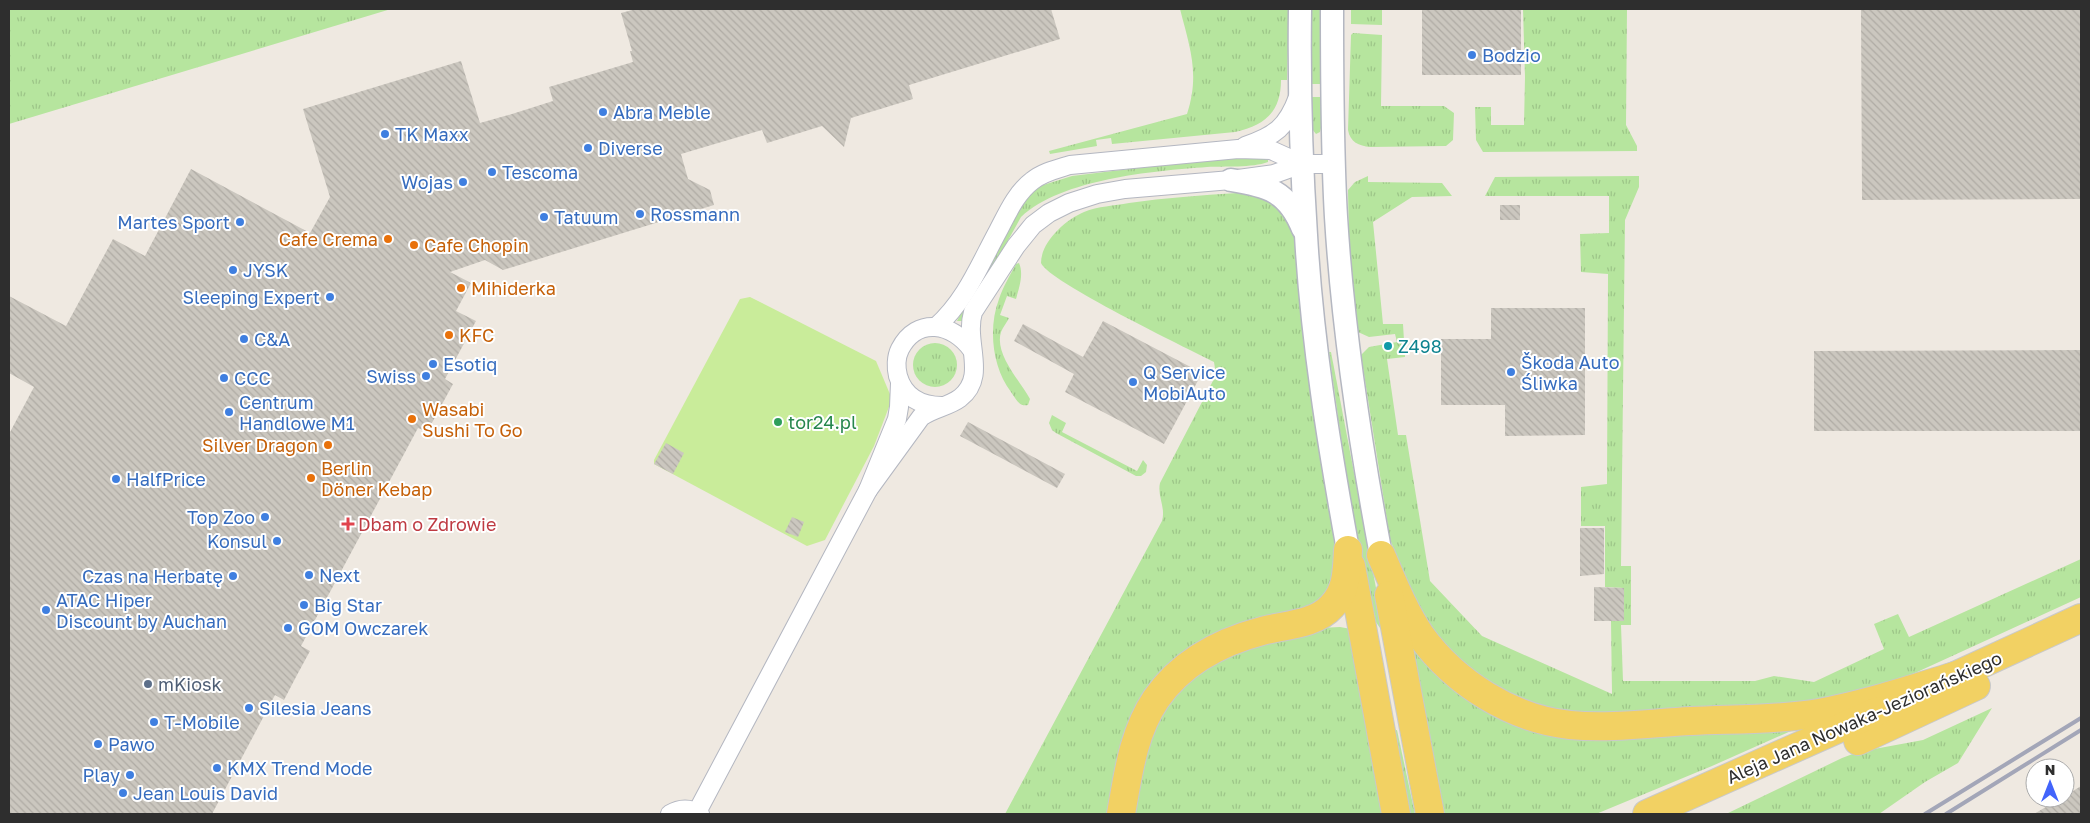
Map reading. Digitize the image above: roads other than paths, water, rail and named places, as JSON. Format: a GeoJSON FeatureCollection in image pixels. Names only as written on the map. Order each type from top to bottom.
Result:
{"type":"FeatureCollection","features":[{"type":"Feature","properties":{"kind":"main road"},"geometry":{"type":"LineString","coordinates":[[1312,620],[1331,608],[1342,593],[1347,574],[1348,550]]}},
{"type":"Feature","properties":{"kind":"main road"},"geometry":{"type":"LineString","coordinates":[[1348,550],[1396,814]]}},
{"type":"Feature","properties":{"kind":"main road"},"geometry":{"type":"LineString","coordinates":[[1381,555],[1430,814]]}},
{"type":"Feature","properties":{"kind":"main road"},"geometry":{"type":"LineString","coordinates":[[1381,555],[1399,598],[1421,635],[1440,660],[1466,682],[1505,706],[1523,714],[1546,720],[1589,726],[1818,713],[1877,699],[1958,675]]}},
{"type":"Feature","properties":{"kind":"main road","name":"Aleja Jana Nowaka-Jeziorańskiego"},"geometry":{"type":"LineString","coordinates":[[1647,814],[2081,618]]}},
{"type":"Feature","properties":{"kind":"main road"},"geometry":{"type":"LineString","coordinates":[[1121,814],[1131,760],[1143,722],[1156,699],[1171,682],[1188,665],[1207,652],[1262,631],[1312,620],[1342,620],[1363,630],[1388,651],[1405,674]]}},
{"type":"Feature","properties":{"kind":"main road","name":"Aleja Jana Nowaka-Jeziorańskiego"},"geometry":{"type":"LineString","coordinates":[[1692,814],[1849,745],[2081,637]]}},
{"type":"Feature","properties":{"kind":"street"},"geometry":{"type":"LineString","coordinates":[[1300,9],[1299,92],[1306,237],[1322,387],[1348,550]]}},
{"type":"Feature","properties":{"kind":"street"},"geometry":{"type":"LineString","coordinates":[[1332,9],[1336,216],[1345,319],[1351,377],[1381,555]]}},
{"type":"Feature","properties":{"kind":"street"},"geometry":{"type":"LineString","coordinates":[[1238,149],[1268,138],[1280,128],[1292,114],[1299,92]]}},
{"type":"Feature","properties":{"kind":"street"},"geometry":{"type":"LineString","coordinates":[[936,327],[952,312],[968,288],[1019,195],[1031,181],[1046,172],[1070,165],[1238,149],[1272,150],[1302,164],[1317,184],[1334,329],[1367,480]]}},
{"type":"Feature","properties":{"kind":"street"},"geometry":{"type":"LineString","coordinates":[[868,490],[921,417],[960,398],[973,380],[975,368],[970,323],[973,312],[1016,246],[1033,225],[1049,213],[1069,202],[1125,189],[1231,180],[1274,174],[1302,164],[1334,164]]}},
{"type":"Feature","properties":{"kind":"street"},"geometry":{"type":"LineString","coordinates":[[1231,180],[1263,186],[1283,196],[1296,212],[1306,237]]}},
{"type":"Feature","properties":{"kind":"street"},"geometry":{"type":"LineString","coordinates":[[670,814],[682,809],[698,813],[868,490],[897,419],[900,383],[896,370],[900,349],[908,338],[915,333],[925,328],[936,327],[957,333],[972,350]]}},
{"type":"Feature","properties":{"kind":"street"},"geometry":{"type":"LineString","coordinates":[[900,383],[909,396],[917,401],[929,406],[942,406]]}},
{"type":"Feature","properties":{"kind":"railway"},"geometry":{"type":"LineString","coordinates":[[1925,814],[2081,718]]}},
{"type":"Feature","properties":{"kind":"railway"},"geometry":{"type":"LineString","coordinates":[[1946,814],[2081,730]]}},
{"type":"Feature","properties":{"kind":"place","name":"Bodzio"},"geometry":{"type":"Point","coordinates":[1472,55]}},
{"type":"Feature","properties":{"kind":"place","name":"Abra Meble"},"geometry":{"type":"Point","coordinates":[603,112]}},
{"type":"Feature","properties":{"kind":"place","name":"TK Maxx"},"geometry":{"type":"Point","coordinates":[385,134]}},
{"type":"Feature","properties":{"kind":"place","name":"Diverse"},"geometry":{"type":"Point","coordinates":[588,148]}},
{"type":"Feature","properties":{"kind":"place","name":"Tescoma"},"geometry":{"type":"Point","coordinates":[492,172]}},
{"type":"Feature","properties":{"kind":"place","name":"Wojas"},"geometry":{"type":"Point","coordinates":[463,182]}},
{"type":"Feature","properties":{"kind":"place","name":"Rossmann"},"geometry":{"type":"Point","coordinates":[640,214]}},
{"type":"Feature","properties":{"kind":"place","name":"Tatuum"},"geometry":{"type":"Point","coordinates":[544,217]}},
{"type":"Feature","properties":{"kind":"place","name":"Martes Sport"},"geometry":{"type":"Point","coordinates":[240,222]}},
{"type":"Feature","properties":{"kind":"place","name":"Cafe Crema"},"geometry":{"type":"Point","coordinates":[388,239]}},
{"type":"Feature","properties":{"kind":"place","name":"Cafe Chopin"},"geometry":{"type":"Point","coordinates":[414,245]}},
{"type":"Feature","properties":{"kind":"place","name":"JYSK"},"geometry":{"type":"Point","coordinates":[233,270]}},
{"type":"Feature","properties":{"kind":"place","name":"Mihiderka"},"geometry":{"type":"Point","coordinates":[461,288]}},
{"type":"Feature","properties":{"kind":"place","name":"Sleeping Expert"},"geometry":{"type":"Point","coordinates":[330,297]}},
{"type":"Feature","properties":{"kind":"place","name":"KFC"},"geometry":{"type":"Point","coordinates":[449,335]}},
{"type":"Feature","properties":{"kind":"place","name":"C&A"},"geometry":{"type":"Point","coordinates":[244,339]}},
{"type":"Feature","properties":{"kind":"place","name":"Z498"},"geometry":{"type":"Point","coordinates":[1388,346]}},
{"type":"Feature","properties":{"kind":"place","name":"Esotiq"},"geometry":{"type":"Point","coordinates":[433,364]}},
{"type":"Feature","properties":{"kind":"place","name":"Škoda Auto Śliwka"},"geometry":{"type":"Point","coordinates":[1511,372]}},
{"type":"Feature","properties":{"kind":"place","name":"Swiss"},"geometry":{"type":"Point","coordinates":[426,376]}},
{"type":"Feature","properties":{"kind":"place","name":"CCC"},"geometry":{"type":"Point","coordinates":[224,378]}},
{"type":"Feature","properties":{"kind":"place","name":"Q Service MobiAuto"},"geometry":{"type":"Point","coordinates":[1133,382]}},
{"type":"Feature","properties":{"kind":"place","name":"Centrum Handlowe M1"},"geometry":{"type":"Point","coordinates":[229,412]}},
{"type":"Feature","properties":{"kind":"place","name":"Wasabi Sushi To Go"},"geometry":{"type":"Point","coordinates":[412,419]}},
{"type":"Feature","properties":{"kind":"place","name":"tor24.pl"},"geometry":{"type":"Point","coordinates":[778,422]}},
{"type":"Feature","properties":{"kind":"place","name":"Silver Dragon"},"geometry":{"type":"Point","coordinates":[328,445]}},
{"type":"Feature","properties":{"kind":"place","name":"Berlin Döner Kebap"},"geometry":{"type":"Point","coordinates":[311,478]}},
{"type":"Feature","properties":{"kind":"place","name":"HalfPrice"},"geometry":{"type":"Point","coordinates":[116,479]}},
{"type":"Feature","properties":{"kind":"place","name":"Top Zoo"},"geometry":{"type":"Point","coordinates":[265,517]}},
{"type":"Feature","properties":{"kind":"place","name":"Dbam o Zdrowie"},"geometry":{"type":"Point","coordinates":[348,524]}},
{"type":"Feature","properties":{"kind":"place","name":"Konsul"},"geometry":{"type":"Point","coordinates":[277,541]}},
{"type":"Feature","properties":{"kind":"place","name":"Next"},"geometry":{"type":"Point","coordinates":[309,575]}},
{"type":"Feature","properties":{"kind":"place","name":"Czas na Herbatę"},"geometry":{"type":"Point","coordinates":[233,576]}},
{"type":"Feature","properties":{"kind":"place","name":"Big Star"},"geometry":{"type":"Point","coordinates":[304,605]}},
{"type":"Feature","properties":{"kind":"place","name":"ATAC Hiper Discount by Auchan"},"geometry":{"type":"Point","coordinates":[46,610]}},
{"type":"Feature","properties":{"kind":"place","name":"GOM Owczarek"},"geometry":{"type":"Point","coordinates":[288,628]}},
{"type":"Feature","properties":{"kind":"place","name":"mKiosk"},"geometry":{"type":"Point","coordinates":[148,684]}},
{"type":"Feature","properties":{"kind":"place","name":"Silesia Jeans"},"geometry":{"type":"Point","coordinates":[249,708]}},
{"type":"Feature","properties":{"kind":"place","name":"T-Mobile"},"geometry":{"type":"Point","coordinates":[154,722]}},
{"type":"Feature","properties":{"kind":"place","name":"Pawo"},"geometry":{"type":"Point","coordinates":[98,744]}},
{"type":"Feature","properties":{"kind":"place","name":"KMX Trend Mode"},"geometry":{"type":"Point","coordinates":[217,768]}},
{"type":"Feature","properties":{"kind":"place","name":"Play"},"geometry":{"type":"Point","coordinates":[130,775]}},
{"type":"Feature","properties":{"kind":"place","name":"Jean Louis David"},"geometry":{"type":"Point","coordinates":[123,793]}}]}
